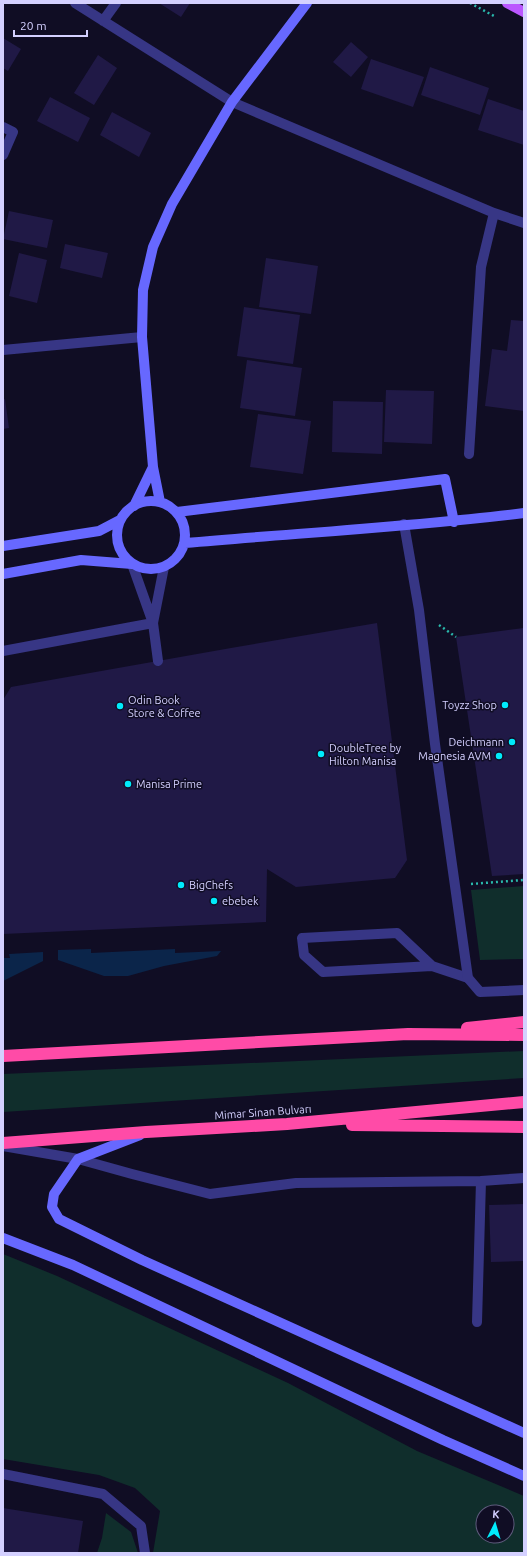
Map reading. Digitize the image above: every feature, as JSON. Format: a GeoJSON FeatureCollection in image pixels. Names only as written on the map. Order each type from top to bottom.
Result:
{"type":"FeatureCollection","features":[{"type":"Feature","properties":{"kind":"highway"},"geometry":{"type":"LineString","coordinates":[[3,1056],[408,1034],[524,1022]]}},
{"type":"Feature","properties":{"kind":"highway"},"geometry":{"type":"LineString","coordinates":[[408,1034],[524,1035]]}},
{"type":"Feature","properties":{"kind":"highway","name":"Mimar Sinan Bulvarı"},"geometry":{"type":"LineString","coordinates":[[3,1143],[146,1132],[287,1124],[524,1102]]}},
{"type":"Feature","properties":{"kind":"highway"},"geometry":{"type":"LineString","coordinates":[[287,1124],[524,1127]]}},
{"type":"Feature","properties":{"kind":"main road"},"geometry":{"type":"LineString","coordinates":[[507,3],[524,12]]}},
{"type":"Feature","properties":{"kind":"street"},"geometry":{"type":"LineString","coordinates":[[75,3],[232,102],[494,213],[524,223]]}},
{"type":"Feature","properties":{"kind":"street"},"geometry":{"type":"LineString","coordinates":[[103,21],[116,3]]}},
{"type":"Feature","properties":{"kind":"street"},"geometry":{"type":"LineString","coordinates":[[160,502],[153,467],[142,337],[143,290],[153,247],[172,204],[232,102],[307,3]]}},
{"type":"Feature","properties":{"kind":"street"},"geometry":{"type":"LineString","coordinates":[[3,127],[13,132],[3,154]]}},
{"type":"Feature","properties":{"kind":"street"},"geometry":{"type":"LineString","coordinates":[[469,454],[481,267],[494,213]]}},
{"type":"Feature","properties":{"kind":"street"},"geometry":{"type":"LineString","coordinates":[[3,350],[142,337]]}},
{"type":"Feature","properties":{"kind":"street"},"geometry":{"type":"LineString","coordinates":[[134,506],[153,467]]}},
{"type":"Feature","properties":{"kind":"street"},"geometry":{"type":"LineString","coordinates":[[177,512],[445,479],[454,522]]}},
{"type":"Feature","properties":{"kind":"street"},"geometry":{"type":"LineString","coordinates":[[3,574],[81,560],[132,564],[142,568],[154,570],[164,567],[174,561],[181,553],[185,543],[186,532],[183,521],[177,512],[170,506],[160,502],[147,501],[134,506],[126,512],[120,520],[117,529],[117,539],[120,548],[125,557],[132,564],[153,623],[158,661]]}},
{"type":"Feature","properties":{"kind":"street"},"geometry":{"type":"LineString","coordinates":[[185,543],[404,524],[454,522],[524,513]]}},
{"type":"Feature","properties":{"kind":"street"},"geometry":{"type":"LineString","coordinates":[[3,546],[99,531],[120,520]]}},
{"type":"Feature","properties":{"kind":"street"},"geometry":{"type":"LineString","coordinates":[[404,524],[419,610],[435,744],[468,978]]}},
{"type":"Feature","properties":{"kind":"street"},"geometry":{"type":"LineString","coordinates":[[153,623],[164,567]]}},
{"type":"Feature","properties":{"kind":"street"},"geometry":{"type":"LineString","coordinates":[[3,651],[153,623]]}},
{"type":"Feature","properties":{"kind":"street"},"geometry":{"type":"LineString","coordinates":[[432,966],[397,933],[302,938],[304,956],[323,972],[432,966],[468,978],[480,992],[524,990]]}},
{"type":"Feature","properties":{"kind":"street"},"geometry":{"type":"LineString","coordinates":[[146,1132],[78,1159],[54,1194],[52,1207],[59,1219],[142,1260],[524,1433]]}},
{"type":"Feature","properties":{"kind":"street"},"geometry":{"type":"LineString","coordinates":[[3,1146],[78,1159],[210,1194],[296,1183],[481,1181],[524,1178]]}},
{"type":"Feature","properties":{"kind":"street"},"geometry":{"type":"LineString","coordinates":[[477,1322],[481,1181]]}},
{"type":"Feature","properties":{"kind":"street"},"geometry":{"type":"LineString","coordinates":[[3,1238],[73,1265],[524,1476]]}},
{"type":"Feature","properties":{"kind":"street"},"geometry":{"type":"LineString","coordinates":[[3,1474],[102,1494],[141,1526],[145,1553]]}},
{"type":"Feature","properties":{"kind":"path"},"geometry":{"type":"LineString","coordinates":[[455,885],[524,880]]}},
{"type":"Feature","properties":{"kind":"green space"},"geometry":{"type":"Polygon","coordinates":[[[524,886],[524,959],[480,960],[471,890],[524,886]]]}},
{"type":"Feature","properties":{"kind":"green space"},"geometry":{"type":"Polygon","coordinates":[[[524,1051],[524,1078],[3,1112],[3,1074],[524,1051]]]}},
{"type":"Feature","properties":{"kind":"green space"},"geometry":{"type":"Polygon","coordinates":[[[3,1254],[57,1276],[288,1383],[417,1451],[524,1496],[524,1553],[153,1553],[160,1511],[135,1488],[99,1475],[3,1459],[3,1254]]]}},
{"type":"Feature","properties":{"kind":"green space"},"geometry":{"type":"Polygon","coordinates":[[[106,1513],[131,1532],[138,1553],[97,1553],[102,1538],[106,1513]]]}},
{"type":"Feature","properties":{"kind":"water"},"geometry":{"type":"Polygon","coordinates":[[[91,949],[91,953],[175,949],[175,953],[221,951],[217,956],[164,966],[128,976],[104,976],[58,960],[58,950],[91,949]]]}},
{"type":"Feature","properties":{"kind":"water"},"geometry":{"type":"Polygon","coordinates":[[[43,952],[43,961],[3,981],[3,958],[10,958],[9,954],[43,952]]]}},
{"type":"Feature","properties":{"kind":"building"},"geometry":{"type":"Polygon","coordinates":[[[159,3],[190,3],[181,17],[159,3]]]}},
{"type":"Feature","properties":{"kind":"building"},"geometry":{"type":"Polygon","coordinates":[[[3,38],[21,49],[8,71],[3,68],[3,38]]]}},
{"type":"Feature","properties":{"kind":"building"},"geometry":{"type":"Polygon","coordinates":[[[351,42],[368,57],[351,77],[333,62],[351,42]]]}},
{"type":"Feature","properties":{"kind":"building"},"geometry":{"type":"Polygon","coordinates":[[[98,55],[117,68],[94,105],[74,93],[98,55]]]}},
{"type":"Feature","properties":{"kind":"building"},"geometry":{"type":"Polygon","coordinates":[[[371,59],[424,77],[413,107],[361,89],[371,59]]]}},
{"type":"Feature","properties":{"kind":"building"},"geometry":{"type":"Polygon","coordinates":[[[430,67],[489,88],[480,115],[421,95],[430,67]]]}},
{"type":"Feature","properties":{"kind":"building"},"geometry":{"type":"Polygon","coordinates":[[[50,97],[90,118],[78,142],[37,121],[50,97]]]}},
{"type":"Feature","properties":{"kind":"building"},"geometry":{"type":"Polygon","coordinates":[[[488,99],[524,111],[524,145],[478,130],[488,99]]]}},
{"type":"Feature","properties":{"kind":"building"},"geometry":{"type":"Polygon","coordinates":[[[112,112],[151,133],[139,157],[100,135],[112,112]]]}},
{"type":"Feature","properties":{"kind":"building"},"geometry":{"type":"Polygon","coordinates":[[[9,211],[53,220],[47,248],[3,239],[9,211]]]}},
{"type":"Feature","properties":{"kind":"building"},"geometry":{"type":"Polygon","coordinates":[[[65,244],[108,253],[102,278],[60,268],[65,244]]]}},
{"type":"Feature","properties":{"kind":"building"},"geometry":{"type":"Polygon","coordinates":[[[19,253],[47,260],[37,303],[9,296],[19,253]]]}},
{"type":"Feature","properties":{"kind":"building"},"geometry":{"type":"Polygon","coordinates":[[[266,258],[318,266],[311,314],[259,307],[266,258]]]}},
{"type":"Feature","properties":{"kind":"building"},"geometry":{"type":"Polygon","coordinates":[[[244,307],[300,315],[293,364],[237,356],[244,307]]]}},
{"type":"Feature","properties":{"kind":"building"},"geometry":{"type":"Polygon","coordinates":[[[511,320],[524,321],[524,411],[485,406],[492,349],[507,351],[511,320]]]}},
{"type":"Feature","properties":{"kind":"building"},"geometry":{"type":"Polygon","coordinates":[[[247,360],[302,368],[295,416],[240,408],[247,360]]]}},
{"type":"Feature","properties":{"kind":"building"},"geometry":{"type":"Polygon","coordinates":[[[386,390],[434,391],[432,444],[384,442],[386,390]]]}},
{"type":"Feature","properties":{"kind":"building"},"geometry":{"type":"Polygon","coordinates":[[[5,399],[9,428],[3,429],[3,400],[5,399]]]}},
{"type":"Feature","properties":{"kind":"building"},"geometry":{"type":"Polygon","coordinates":[[[333,401],[383,402],[382,454],[332,452],[333,401]]]}},
{"type":"Feature","properties":{"kind":"building"},"geometry":{"type":"Polygon","coordinates":[[[258,414],[311,421],[303,474],[250,467],[258,414]]]}},
{"type":"Feature","properties":{"kind":"building","name":"Manisa Prime"},"geometry":{"type":"Polygon","coordinates":[[[377,623],[407,860],[395,878],[296,887],[267,869],[266,922],[3,934],[3,700],[11,687],[377,623]]]}},
{"type":"Feature","properties":{"kind":"building","name":"Magnesia AVM"},"geometry":{"type":"Polygon","coordinates":[[[524,628],[524,874],[492,876],[456,637],[524,628]]]}},
{"type":"Feature","properties":{"kind":"building"},"geometry":{"type":"Polygon","coordinates":[[[524,1204],[524,1261],[491,1262],[489,1205],[524,1204]]]}},
{"type":"Feature","properties":{"kind":"building"},"geometry":{"type":"Polygon","coordinates":[[[3,1508],[83,1521],[78,1553],[3,1553],[3,1508]]]}},
{"type":"Feature","properties":{"kind":"place","name":"Toyzz Shop"},"geometry":{"type":"Point","coordinates":[505,705]}},
{"type":"Feature","properties":{"kind":"place","name":"Odin Book Store & Coffee"},"geometry":{"type":"Point","coordinates":[120,706]}},
{"type":"Feature","properties":{"kind":"place","name":"Deichmann"},"geometry":{"type":"Point","coordinates":[512,742]}},
{"type":"Feature","properties":{"kind":"place","name":"DoubleTree by Hilton Manisa"},"geometry":{"type":"Point","coordinates":[321,754]}},
{"type":"Feature","properties":{"kind":"place","name":"Magnesia AVM"},"geometry":{"type":"Point","coordinates":[499,756]}},
{"type":"Feature","properties":{"kind":"place","name":"Manisa Prime"},"geometry":{"type":"Point","coordinates":[128,784]}},
{"type":"Feature","properties":{"kind":"place","name":"BigChefs"},"geometry":{"type":"Point","coordinates":[181,885]}},
{"type":"Feature","properties":{"kind":"place","name":"ebebek"},"geometry":{"type":"Point","coordinates":[214,901]}}]}
